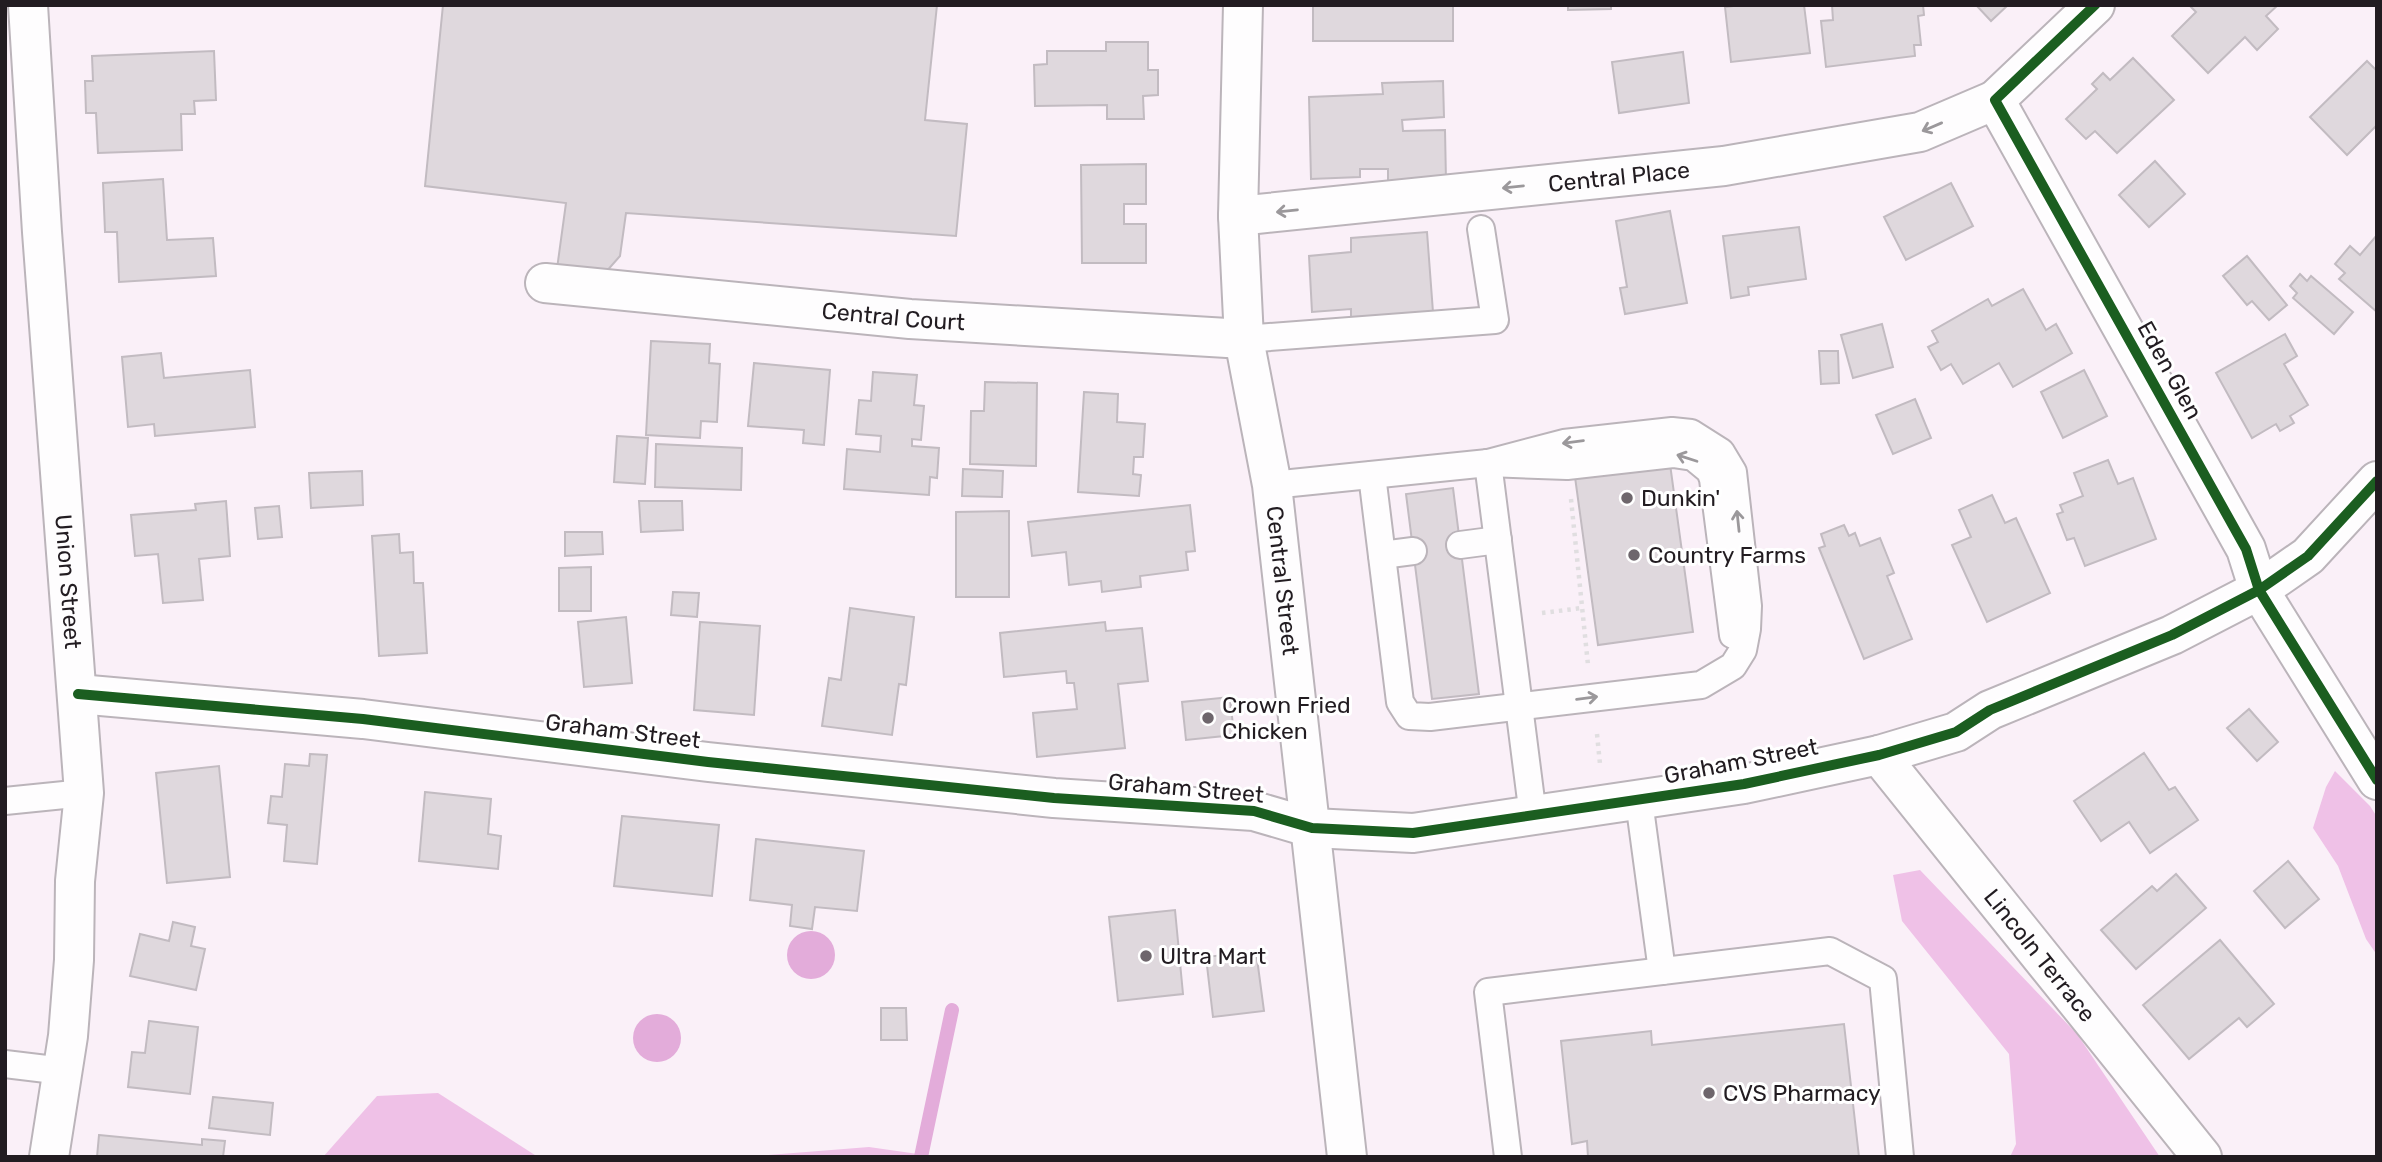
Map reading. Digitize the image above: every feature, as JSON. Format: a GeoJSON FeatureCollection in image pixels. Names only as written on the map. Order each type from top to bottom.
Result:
{"type":"FeatureCollection","features":[{"type":"Feature","properties":{"kind":"street","name":"Union Street"},"geometry":{"type":"LineString","coordinates":[[28,5],[42,232],[84,793],[75,881],[74,960],[63,1071],[49,1157]]}},
{"type":"Feature","properties":{"kind":"street","name":"Central Street"},"geometry":{"type":"LineString","coordinates":[[1243,5],[1238,216],[1244,339],[1272,485],[1347,1157]]}},
{"type":"Feature","properties":{"kind":"street"},"geometry":{"type":"LineString","coordinates":[[1995,100],[2095,5]]}},
{"type":"Feature","properties":{"kind":"street","name":"Central Place"},"geometry":{"type":"LineString","coordinates":[[1238,216],[1724,166],[1920,132],[1995,100]]}},
{"type":"Feature","properties":{"kind":"street","name":"Eden Glen"},"geometry":{"type":"LineString","coordinates":[[1995,100],[2246,549],[2259,590],[2377,780]]}},
{"type":"Feature","properties":{"kind":"street","name":"Central Court"},"geometry":{"type":"LineString","coordinates":[[545,283],[910,319],[1244,339]]}},
{"type":"Feature","properties":{"kind":"street","name":"Graham Street"},"geometry":{"type":"LineString","coordinates":[[78,694],[356,718],[708,762],[1042,797],[1254,811],[1312,828],[1413,833],[1744,784],[1879,755],[1956,732],[1990,710],[2172,635],[2259,590],[2308,556],[2377,481]]}},
{"type":"Feature","properties":{"kind":"street","name":"Lincoln Terrace"},"geometry":{"type":"LineString","coordinates":[[1879,755],[2202,1157]]}},
{"type":"Feature","properties":{"kind":"lane"},"geometry":{"type":"LineString","coordinates":[[1244,339],[1495,320],[1480,229]]}},
{"type":"Feature","properties":{"kind":"lane"},"geometry":{"type":"LineString","coordinates":[[1372,475],[1400,702],[1409,716],[1430,717],[1701,685],[1717,678],[1733,666],[1743,650],[1748,606],[1733,472],[1721,452],[1692,433],[1672,431],[1564,443],[1488,463]]}},
{"type":"Feature","properties":{"kind":"lane"},"geometry":{"type":"LineString","coordinates":[[1272,485],[1488,463],[1567,466],[1673,454],[1693,457],[1710,471],[1733,631],[1730,654],[1717,678]]}},
{"type":"Feature","properties":{"kind":"lane"},"geometry":{"type":"LineString","coordinates":[[1488,463],[1533,816]]}},
{"type":"Feature","properties":{"kind":"lane"},"geometry":{"type":"LineString","coordinates":[[1460,545],[1498,540]]}},
{"type":"Feature","properties":{"kind":"lane"},"geometry":{"type":"LineString","coordinates":[[1382,555],[1413,551]]}},
{"type":"Feature","properties":{"kind":"lane"},"geometry":{"type":"LineString","coordinates":[[5,801],[84,793]]}},
{"type":"Feature","properties":{"kind":"lane"},"geometry":{"type":"LineString","coordinates":[[1639,801],[1662,971]]}},
{"type":"Feature","properties":{"kind":"lane"},"geometry":{"type":"LineString","coordinates":[[1508,1157],[1488,992],[1830,951],[1884,979],[1900,1157]]}},
{"type":"Feature","properties":{"kind":"lane"},"geometry":{"type":"LineString","coordinates":[[5,1064],[63,1071]]}},
{"type":"Feature","properties":{"kind":"path"},"geometry":{"type":"LineString","coordinates":[[1567,466],[1590,676]]}},
{"type":"Feature","properties":{"kind":"path"},"geometry":{"type":"LineString","coordinates":[[1596,729],[1600,765]]}},
{"type":"Feature","properties":{"kind":"shaded area"},"geometry":{"type":"Polygon","coordinates":[[[2335,771],[2370,806],[2377,817],[2377,955],[2366,939],[2338,866],[2313,828],[2326,787],[2335,771]]]}},
{"type":"Feature","properties":{"kind":"shaded area"},"geometry":{"type":"Polygon","coordinates":[[[1920,870],[2077,1034],[2160,1157],[2010,1157],[2016,1144],[2009,1054],[1902,921],[1893,875],[1920,870]]]}},
{"type":"Feature","properties":{"kind":"shaded area"},"geometry":{"type":"Polygon","coordinates":[[[811,931],[828,938],[835,955],[828,972],[811,979],[794,972],[787,955],[794,938],[811,931]]]}},
{"type":"Feature","properties":{"kind":"shaded area"},"geometry":{"type":"Polygon","coordinates":[[[657,1014],[674,1021],[681,1038],[674,1055],[657,1062],[640,1055],[633,1038],[640,1021],[657,1014]]]}},
{"type":"Feature","properties":{"kind":"shaded area"},"geometry":{"type":"Polygon","coordinates":[[[438,1093],[538,1157],[323,1157],[377,1096],[438,1093]]]}},
{"type":"Feature","properties":{"kind":"shaded area"},"geometry":{"type":"Polygon","coordinates":[[[869,1147],[939,1157],[743,1157],[869,1147]]]}},
{"type":"Feature","properties":{"kind":"building"},"geometry":{"type":"Polygon","coordinates":[[[443,5],[937,5],[925,120],[967,124],[956,236],[626,213],[620,256],[598,281],[556,276],[566,203],[425,186],[443,5]]]}},
{"type":"Feature","properties":{"kind":"building"},"geometry":{"type":"Polygon","coordinates":[[[1313,5],[1453,5],[1453,41],[1313,41],[1313,5]]]}},
{"type":"Feature","properties":{"kind":"building"},"geometry":{"type":"Polygon","coordinates":[[[1568,5],[1611,5],[1611,9],[1568,10],[1568,5]]]}},
{"type":"Feature","properties":{"kind":"building"},"geometry":{"type":"Polygon","coordinates":[[[1804,5],[1810,53],[1731,62],[1725,7],[1804,5]]]}},
{"type":"Feature","properties":{"kind":"building"},"geometry":{"type":"Polygon","coordinates":[[[1832,5],[1923,5],[1924,15],[1918,16],[1921,45],[1914,45],[1915,56],[1826,67],[1821,21],[1833,20],[1832,5]]]}},
{"type":"Feature","properties":{"kind":"building"},"geometry":{"type":"Polygon","coordinates":[[[1976,5],[2008,5],[1991,21],[1976,5]]]}},
{"type":"Feature","properties":{"kind":"building"},"geometry":{"type":"Polygon","coordinates":[[[2189,5],[2278,5],[2266,16],[2278,29],[2257,50],[2245,37],[2208,73],[2172,36],[2196,12],[2189,5]]]}},
{"type":"Feature","properties":{"kind":"building"},"geometry":{"type":"Polygon","coordinates":[[[1106,42],[1148,42],[1148,70],[1158,70],[1158,95],[1143,96],[1144,119],[1107,119],[1107,105],[1035,106],[1034,65],[1047,64],[1047,51],[1106,51],[1106,42]]]}},
{"type":"Feature","properties":{"kind":"building"},"geometry":{"type":"Polygon","coordinates":[[[214,51],[216,100],[194,101],[195,114],[181,114],[182,150],[98,153],[96,113],[86,113],[85,81],[93,81],[92,56],[214,51]]]}},
{"type":"Feature","properties":{"kind":"building"},"geometry":{"type":"Polygon","coordinates":[[[1683,52],[1689,103],[1619,113],[1612,62],[1683,52]]]}},
{"type":"Feature","properties":{"kind":"building"},"geometry":{"type":"Polygon","coordinates":[[[2133,58],[2174,100],[2117,153],[2095,131],[2086,139],[2066,119],[2097,89],[2092,84],[2103,73],[2110,80],[2133,58]]]}},
{"type":"Feature","properties":{"kind":"building"},"geometry":{"type":"Polygon","coordinates":[[[2367,61],[2377,71],[2377,125],[2347,155],[2310,117],[2367,61]]]}},
{"type":"Feature","properties":{"kind":"building"},"geometry":{"type":"Polygon","coordinates":[[[1443,81],[1444,117],[1402,120],[1403,131],[1445,130],[1446,181],[1388,183],[1388,169],[1360,169],[1360,177],[1311,179],[1309,97],[1383,94],[1382,83],[1443,81]]]}},
{"type":"Feature","properties":{"kind":"building"},"geometry":{"type":"Polygon","coordinates":[[[2155,161],[2185,194],[2149,227],[2119,195],[2155,161]]]}},
{"type":"Feature","properties":{"kind":"building"},"geometry":{"type":"Polygon","coordinates":[[[1146,164],[1146,204],[1124,204],[1124,224],[1146,224],[1146,263],[1082,263],[1081,165],[1146,164]]]}},
{"type":"Feature","properties":{"kind":"building"},"geometry":{"type":"Polygon","coordinates":[[[163,179],[167,240],[213,238],[216,276],[119,282],[117,232],[105,232],[103,183],[163,179]]]}},
{"type":"Feature","properties":{"kind":"building"},"geometry":{"type":"Polygon","coordinates":[[[1951,183],[1973,226],[1906,260],[1884,217],[1951,183]]]}},
{"type":"Feature","properties":{"kind":"building"},"geometry":{"type":"Polygon","coordinates":[[[1670,211],[1687,303],[1625,314],[1620,288],[1627,287],[1616,221],[1670,211]]]}},
{"type":"Feature","properties":{"kind":"building"},"geometry":{"type":"Polygon","coordinates":[[[1799,227],[1806,279],[1748,287],[1749,295],[1731,298],[1723,236],[1799,227]]]}},
{"type":"Feature","properties":{"kind":"building"},"geometry":{"type":"Polygon","coordinates":[[[1427,232],[1433,312],[1351,318],[1351,309],[1312,312],[1309,256],[1351,252],[1351,238],[1427,232]]]}},
{"type":"Feature","properties":{"kind":"building"},"geometry":{"type":"Polygon","coordinates":[[[2377,235],[2377,312],[2339,279],[2345,273],[2335,264],[2350,246],[2360,255],[2377,235]]]}},
{"type":"Feature","properties":{"kind":"building"},"geometry":{"type":"Polygon","coordinates":[[[2247,256],[2287,305],[2269,320],[2252,301],[2247,305],[2223,276],[2247,256]]]}},
{"type":"Feature","properties":{"kind":"building"},"geometry":{"type":"Polygon","coordinates":[[[2300,274],[2307,281],[2311,276],[2353,312],[2334,334],[2293,298],[2297,293],[2290,286],[2300,274]]]}},
{"type":"Feature","properties":{"kind":"building"},"geometry":{"type":"Polygon","coordinates":[[[2023,289],[2046,330],[2056,324],[2072,353],[2013,387],[1999,363],[1963,384],[1951,364],[1941,370],[1928,347],[1938,342],[1932,331],[1988,299],[1992,306],[2023,289]]]}},
{"type":"Feature","properties":{"kind":"building"},"geometry":{"type":"Polygon","coordinates":[[[1882,324],[1893,367],[1853,378],[1841,335],[1882,324]]]}},
{"type":"Feature","properties":{"kind":"building"},"geometry":{"type":"Polygon","coordinates":[[[2285,334],[2297,356],[2284,364],[2308,405],[2290,416],[2294,423],[2280,431],[2276,424],[2252,438],[2216,373],[2285,334]]]}},
{"type":"Feature","properties":{"kind":"building"},"geometry":{"type":"Polygon","coordinates":[[[651,341],[710,344],[709,363],[720,364],[717,422],[701,421],[700,438],[646,435],[651,341]]]}},
{"type":"Feature","properties":{"kind":"building"},"geometry":{"type":"Polygon","coordinates":[[[1819,351],[1838,351],[1839,383],[1821,384],[1819,351]]]}},
{"type":"Feature","properties":{"kind":"building"},"geometry":{"type":"Polygon","coordinates":[[[161,353],[164,378],[250,370],[255,427],[155,436],[154,424],[128,427],[122,357],[161,353]]]}},
{"type":"Feature","properties":{"kind":"building"},"geometry":{"type":"Polygon","coordinates":[[[754,363],[830,370],[824,445],[803,443],[804,430],[748,426],[754,363]]]}},
{"type":"Feature","properties":{"kind":"building"},"geometry":{"type":"Polygon","coordinates":[[[2084,370],[2107,416],[2063,438],[2041,392],[2084,370]]]}},
{"type":"Feature","properties":{"kind":"building"},"geometry":{"type":"Polygon","coordinates":[[[873,372],[917,375],[914,405],[924,406],[921,440],[912,439],[912,446],[939,448],[937,478],[930,477],[929,495],[844,489],[847,449],[880,452],[881,436],[856,434],[859,400],[871,401],[873,372]]]}},
{"type":"Feature","properties":{"kind":"building"},"geometry":{"type":"Polygon","coordinates":[[[985,382],[1037,383],[1036,466],[970,464],[971,411],[984,411],[985,382]]]}},
{"type":"Feature","properties":{"kind":"building"},"geometry":{"type":"Polygon","coordinates":[[[1084,392],[1118,394],[1117,422],[1145,424],[1143,457],[1134,457],[1133,474],[1141,475],[1139,496],[1078,492],[1084,392]]]}},
{"type":"Feature","properties":{"kind":"building"},"geometry":{"type":"Polygon","coordinates":[[[1915,399],[1931,438],[1893,454],[1876,415],[1915,399]]]}},
{"type":"Feature","properties":{"kind":"building"},"geometry":{"type":"Polygon","coordinates":[[[617,436],[648,438],[645,484],[614,482],[617,436]]]}},
{"type":"Feature","properties":{"kind":"building"},"geometry":{"type":"Polygon","coordinates":[[[656,444],[742,448],[741,490],[655,487],[656,444]]]}},
{"type":"Feature","properties":{"kind":"building"},"geometry":{"type":"Polygon","coordinates":[[[2108,460],[2118,484],[2133,478],[2156,539],[2085,566],[2074,538],[2067,540],[2057,514],[2063,512],[2060,505],[2083,496],[2074,473],[2108,460]]]}},
{"type":"Feature","properties":{"kind":"building","name":"Country Farms"},"geometry":{"type":"Polygon","coordinates":[[[1670,464],[1693,632],[1598,645],[1575,477],[1670,464]]]}},
{"type":"Feature","properties":{"kind":"building"},"geometry":{"type":"Polygon","coordinates":[[[963,469],[1003,471],[1002,497],[962,496],[963,469]]]}},
{"type":"Feature","properties":{"kind":"building"},"geometry":{"type":"Polygon","coordinates":[[[362,471],[363,505],[311,508],[309,473],[362,471]]]}},
{"type":"Feature","properties":{"kind":"building"},"geometry":{"type":"Polygon","coordinates":[[[1453,488],[1479,694],[1432,699],[1406,494],[1453,488]]]}},
{"type":"Feature","properties":{"kind":"building"},"geometry":{"type":"Polygon","coordinates":[[[1992,495],[2005,523],[2016,518],[2050,593],[1987,622],[1952,545],[1971,537],[1959,510],[1992,495]]]}},
{"type":"Feature","properties":{"kind":"building"},"geometry":{"type":"Polygon","coordinates":[[[226,501],[230,556],[199,559],[203,600],[163,603],[158,554],[135,556],[131,515],[196,510],[195,504],[226,501]]]}},
{"type":"Feature","properties":{"kind":"building"},"geometry":{"type":"Polygon","coordinates":[[[639,501],[682,501],[683,530],[641,532],[639,501]]]}},
{"type":"Feature","properties":{"kind":"building"},"geometry":{"type":"Polygon","coordinates":[[[1190,505],[1195,551],[1186,552],[1188,570],[1140,576],[1141,587],[1102,592],[1101,581],[1069,585],[1066,552],[1032,556],[1028,522],[1190,505]]]}},
{"type":"Feature","properties":{"kind":"building"},"geometry":{"type":"Polygon","coordinates":[[[279,506],[282,537],[258,539],[255,508],[279,506]]]}},
{"type":"Feature","properties":{"kind":"building"},"geometry":{"type":"Polygon","coordinates":[[[1009,511],[1009,597],[956,597],[956,512],[1009,511]]]}},
{"type":"Feature","properties":{"kind":"building"},"geometry":{"type":"Polygon","coordinates":[[[1844,525],[1849,536],[1855,533],[1860,546],[1880,538],[1894,573],[1887,576],[1912,639],[1864,659],[1819,548],[1825,546],[1821,534],[1844,525]]]}},
{"type":"Feature","properties":{"kind":"building"},"geometry":{"type":"Polygon","coordinates":[[[565,532],[602,532],[603,554],[565,556],[565,532]]]}},
{"type":"Feature","properties":{"kind":"building"},"geometry":{"type":"Polygon","coordinates":[[[399,534],[400,553],[413,552],[414,583],[423,583],[427,653],[379,656],[372,536],[399,534]]]}},
{"type":"Feature","properties":{"kind":"building"},"geometry":{"type":"Polygon","coordinates":[[[591,567],[591,611],[559,611],[559,568],[591,567]]]}},
{"type":"Feature","properties":{"kind":"building"},"geometry":{"type":"Polygon","coordinates":[[[673,592],[699,593],[697,617],[671,615],[673,592]]]}},
{"type":"Feature","properties":{"kind":"building"},"geometry":{"type":"Polygon","coordinates":[[[850,608],[914,617],[906,685],[899,684],[892,735],[822,726],[829,678],[841,680],[850,608]]]}},
{"type":"Feature","properties":{"kind":"building"},"geometry":{"type":"Polygon","coordinates":[[[626,617],[632,683],[584,687],[578,622],[626,617]]]}},
{"type":"Feature","properties":{"kind":"building"},"geometry":{"type":"Polygon","coordinates":[[[700,622],[760,626],[754,715],[694,710],[700,622]]]}},
{"type":"Feature","properties":{"kind":"building"},"geometry":{"type":"Polygon","coordinates":[[[1105,622],[1106,631],[1142,628],[1148,681],[1118,684],[1125,748],[1037,757],[1033,713],[1077,709],[1074,683],[1067,683],[1066,671],[1004,677],[1000,633],[1105,622]]]}},
{"type":"Feature","properties":{"kind":"building","name":"Crown Fried Chicken"},"geometry":{"type":"Polygon","coordinates":[[[1230,697],[1234,735],[1186,740],[1182,702],[1230,697]]]}},
{"type":"Feature","properties":{"kind":"building"},"geometry":{"type":"Polygon","coordinates":[[[2249,709],[2278,742],[2257,761],[2227,728],[2249,709]]]}},
{"type":"Feature","properties":{"kind":"building"},"geometry":{"type":"Polygon","coordinates":[[[2144,753],[2169,790],[2175,787],[2198,820],[2150,853],[2129,822],[2101,841],[2074,801],[2144,753]]]}},
{"type":"Feature","properties":{"kind":"building"},"geometry":{"type":"Polygon","coordinates":[[[310,754],[327,755],[317,864],[284,861],[287,825],[268,823],[271,796],[282,797],[285,764],[309,766],[310,754]]]}},
{"type":"Feature","properties":{"kind":"building"},"geometry":{"type":"Polygon","coordinates":[[[219,766],[230,877],[167,883],[156,773],[219,766]]]}},
{"type":"Feature","properties":{"kind":"building"},"geometry":{"type":"Polygon","coordinates":[[[425,792],[491,799],[488,834],[501,836],[498,869],[419,861],[425,792]]]}},
{"type":"Feature","properties":{"kind":"building"},"geometry":{"type":"Polygon","coordinates":[[[622,816],[719,825],[712,896],[614,886],[622,816]]]}},
{"type":"Feature","properties":{"kind":"building"},"geometry":{"type":"Polygon","coordinates":[[[756,839],[864,851],[857,911],[815,907],[812,929],[790,926],[792,905],[750,900],[756,839]]]}},
{"type":"Feature","properties":{"kind":"building"},"geometry":{"type":"Polygon","coordinates":[[[2288,861],[2319,899],[2285,928],[2254,891],[2288,861]]]}},
{"type":"Feature","properties":{"kind":"building"},"geometry":{"type":"Polygon","coordinates":[[[2176,874],[2206,908],[2136,969],[2101,930],[2152,886],[2157,891],[2176,874]]]}},
{"type":"Feature","properties":{"kind":"building","name":"Ultra Mart"},"geometry":{"type":"Polygon","coordinates":[[[1175,910],[1183,994],[1118,1001],[1109,917],[1175,910]]]}},
{"type":"Feature","properties":{"kind":"building"},"geometry":{"type":"Polygon","coordinates":[[[173,922],[195,927],[191,946],[205,949],[196,990],[130,976],[140,934],[169,941],[173,922]]]}},
{"type":"Feature","properties":{"kind":"building"},"geometry":{"type":"Polygon","coordinates":[[[2220,940],[2274,1004],[2247,1027],[2239,1018],[2189,1059],[2143,1005],[2220,940]]]}},
{"type":"Feature","properties":{"kind":"building","name":"Ultra Mart"},"geometry":{"type":"Polygon","coordinates":[[[1256,951],[1264,1011],[1213,1017],[1206,957],[1256,951]]]}},
{"type":"Feature","properties":{"kind":"building"},"geometry":{"type":"Polygon","coordinates":[[[881,1008],[906,1008],[907,1040],[881,1040],[881,1008]]]}},
{"type":"Feature","properties":{"kind":"building"},"geometry":{"type":"Polygon","coordinates":[[[149,1021],[198,1027],[190,1094],[128,1087],[132,1052],[145,1053],[149,1021]]]}},
{"type":"Feature","properties":{"kind":"building","name":"CVS Pharmacy"},"geometry":{"type":"Polygon","coordinates":[[[1844,1024],[1859,1157],[1588,1157],[1587,1141],[1572,1144],[1561,1041],[1651,1031],[1652,1045],[1844,1024]]]}},
{"type":"Feature","properties":{"kind":"building"},"geometry":{"type":"Polygon","coordinates":[[[213,1097],[273,1103],[270,1135],[209,1128],[213,1097]]]}},
{"type":"Feature","properties":{"kind":"building"},"geometry":{"type":"Polygon","coordinates":[[[99,1135],[202,1145],[202,1139],[225,1141],[223,1157],[97,1157],[99,1135]]]}},
{"type":"Feature","properties":{"kind":"waterway"},"geometry":{"type":"LineString","coordinates":[[921,1157],[952,1010]]}},
{"type":"Feature","properties":{"kind":"cycle path"},"geometry":{"type":"LineString","coordinates":[[2095,5],[1995,100],[2246,549],[2259,590],[2377,780]]}},
{"type":"Feature","properties":{"kind":"cycle path"},"geometry":{"type":"LineString","coordinates":[[78,694],[363,719],[708,762],[1054,798],[1254,811],[1312,828],[1413,833],[1744,784],[1879,755],[1956,732],[1990,710],[2172,635],[2259,590],[2308,556],[2377,481]]}},
{"type":"Feature","properties":{"kind":"place","name":"Dunkin'"},"geometry":{"type":"Point","coordinates":[1627,498]}},
{"type":"Feature","properties":{"kind":"place","name":"Country Farms"},"geometry":{"type":"Point","coordinates":[1634,555]}},
{"type":"Feature","properties":{"kind":"place","name":"Crown Fried Chicken"},"geometry":{"type":"Point","coordinates":[1208,718]}},
{"type":"Feature","properties":{"kind":"place","name":"Ultra Mart"},"geometry":{"type":"Point","coordinates":[1146,956]}},
{"type":"Feature","properties":{"kind":"place","name":"CVS Pharmacy"},"geometry":{"type":"Point","coordinates":[1709,1093]}}]}
